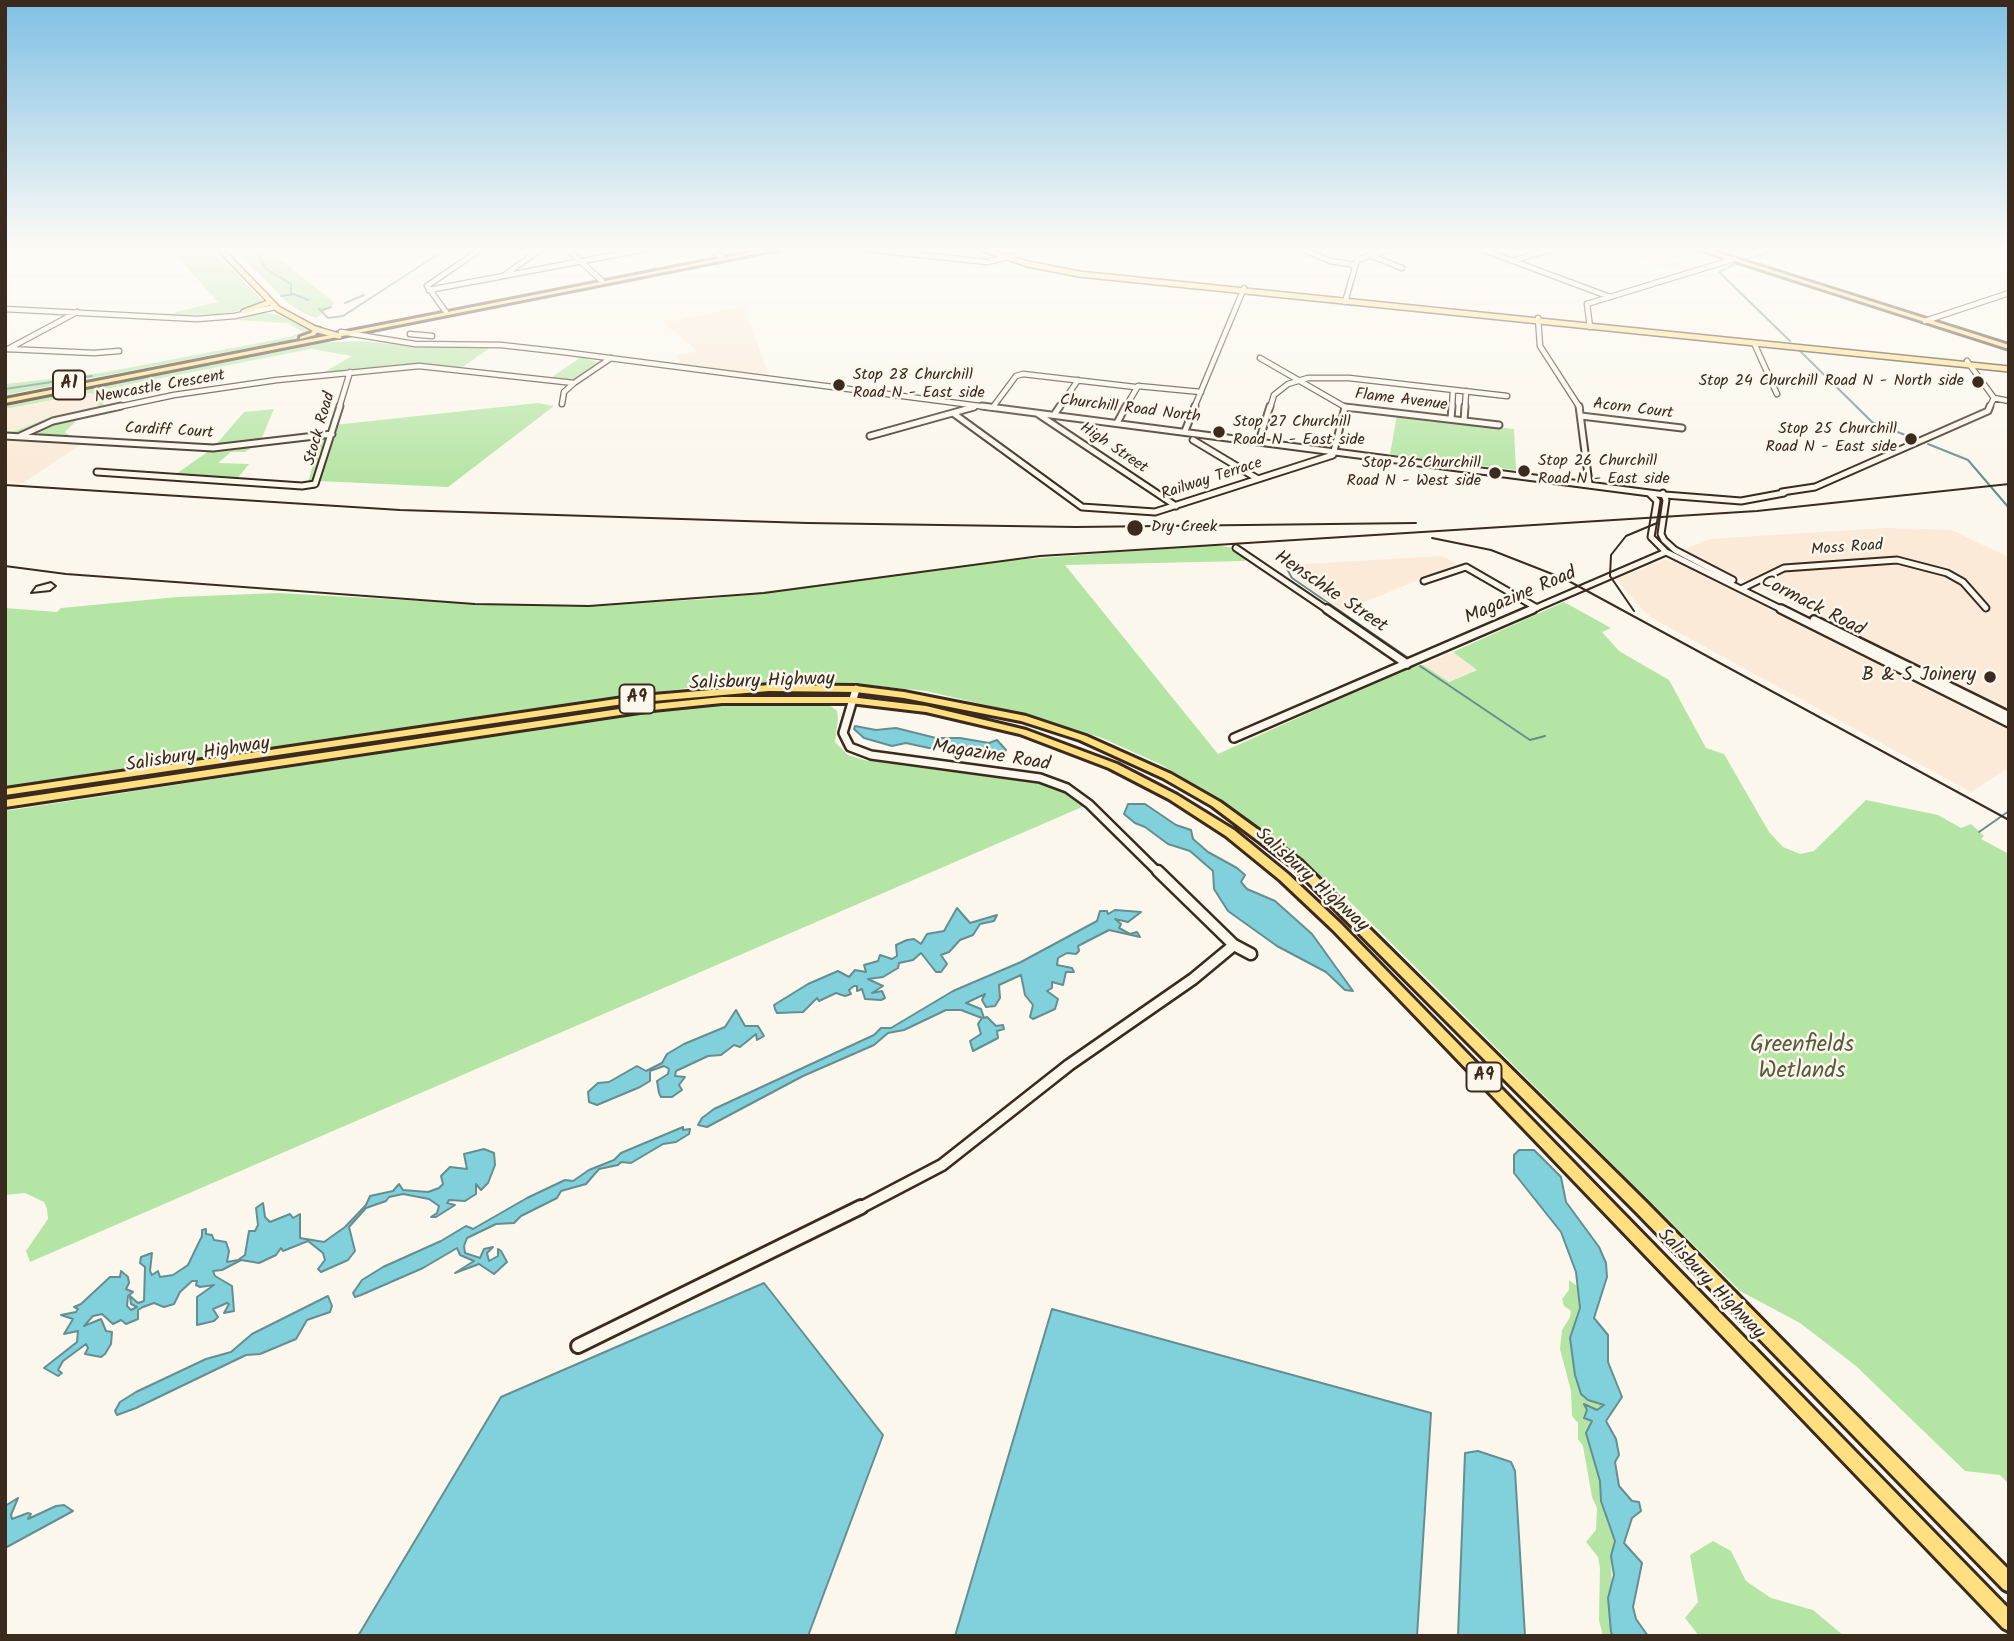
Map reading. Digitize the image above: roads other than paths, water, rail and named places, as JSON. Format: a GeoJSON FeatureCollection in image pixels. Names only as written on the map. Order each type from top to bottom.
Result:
{"type":"FeatureCollection","features":[{"type":"Feature","properties":{"kind":"highway","name":"A1"},"geometry":{"type":"LineString","coordinates":[[5,399],[274,349],[381,326]]}},
{"type":"Feature","properties":{"kind":"highway","name":"A1"},"geometry":{"type":"LineString","coordinates":[[5,399],[330,334],[348,335],[393,326]]}},
{"type":"Feature","properties":{"kind":"highway"},"geometry":{"type":"LineString","coordinates":[[1942,326],[2008,346]]}},
{"type":"Feature","properties":{"kind":"highway"},"geometry":{"type":"LineString","coordinates":[[1946,326],[2008,346]]}},
{"type":"Feature","properties":{"kind":"highway"},"geometry":{"type":"LineString","coordinates":[[274,349],[324,341],[364,339],[368,334],[386,327]]}},
{"type":"Feature","properties":{"kind":"highway"},"geometry":{"type":"LineString","coordinates":[[289,342],[313,334],[317,329]]}},
{"type":"Feature","properties":{"kind":"highway","name":"Salisbury Highway"},"geometry":{"type":"LineString","coordinates":[[5,792],[672,695],[769,688],[961,705],[1023,718],[1083,738],[1167,776],[1216,804],[1273,844],[1329,894],[2009,1583]]}},
{"type":"Feature","properties":{"kind":"highway","name":"Salisbury Highway"},"geometry":{"type":"LineString","coordinates":[[5,804],[653,707],[722,700],[855,695],[989,722],[1052,741],[1113,766],[1173,797],[1241,842],[1284,877],[1337,928],[2009,1622]]}},
{"type":"Feature","properties":{"kind":"main road"},"geometry":{"type":"LineString","coordinates":[[310,326],[330,334]]}},
{"type":"Feature","properties":{"kind":"main road"},"geometry":{"type":"LineString","coordinates":[[322,326],[340,334]]}},
{"type":"Feature","properties":{"kind":"main road"},"geometry":{"type":"LineString","coordinates":[[1595,326],[1789,345]]}},
{"type":"Feature","properties":{"kind":"main road"},"geometry":{"type":"LineString","coordinates":[[1596,326],[1996,368],[2009,367]]}},
{"type":"Feature","properties":{"kind":"main road"},"geometry":{"type":"LineString","coordinates":[[1800,346],[2009,367]]}},
{"type":"Feature","properties":{"kind":"street"},"geometry":{"type":"LineString","coordinates":[[7,350],[52,326]]}},
{"type":"Feature","properties":{"kind":"street"},"geometry":{"type":"LineString","coordinates":[[1185,431],[1229,326]]}},
{"type":"Feature","properties":{"kind":"street"},"geometry":{"type":"LineString","coordinates":[[1538,326],[1540,346],[1579,406],[1589,482]]}},
{"type":"Feature","properties":{"kind":"street","name":"Churchill Road North"},"geometry":{"type":"LineString","coordinates":[[340,334],[421,347],[528,348]]}},
{"type":"Feature","properties":{"kind":"street"},"geometry":{"type":"LineString","coordinates":[[410,334],[432,337]]}},
{"type":"Feature","properties":{"kind":"street","name":"Churchill Road North"},"geometry":{"type":"LineString","coordinates":[[348,335],[364,339],[428,344],[528,348],[1336,451],[1730,498],[1784,493]]}},
{"type":"Feature","properties":{"kind":"street"},"geometry":{"type":"LineString","coordinates":[[1754,343],[1777,394]]}},
{"type":"Feature","properties":{"kind":"street"},"geometry":{"type":"LineString","coordinates":[[421,347],[428,344]]}},
{"type":"Feature","properties":{"kind":"street"},"geometry":{"type":"LineString","coordinates":[[7,350],[94,354],[119,351]]}},
{"type":"Feature","properties":{"kind":"street"},"geometry":{"type":"LineString","coordinates":[[1260,358],[1345,407]]}},
{"type":"Feature","properties":{"kind":"street"},"geometry":{"type":"LineString","coordinates":[[562,404],[565,399],[563,394],[569,388],[576,386],[610,359]]}},
{"type":"Feature","properties":{"kind":"street","name":"Churchill Road North"},"geometry":{"type":"LineString","coordinates":[[610,359],[644,363]]}},
{"type":"Feature","properties":{"kind":"street"},"geometry":{"type":"LineString","coordinates":[[602,364],[625,362]]}},
{"type":"Feature","properties":{"kind":"street"},"geometry":{"type":"LineString","coordinates":[[1971,365],[1994,398],[2009,401]]}},
{"type":"Feature","properties":{"kind":"street","name":"Newcastle Crescent"},"geometry":{"type":"LineString","coordinates":[[20,436],[48,422],[174,395],[349,372],[430,366],[576,386]]}},
{"type":"Feature","properties":{"kind":"street","name":"Stock Road"},"geometry":{"type":"LineString","coordinates":[[97,472],[309,486],[318,481],[349,372]]}},
{"type":"Feature","properties":{"kind":"street"},"geometry":{"type":"LineString","coordinates":[[993,407],[1020,375],[1201,392]]}},
{"type":"Feature","properties":{"kind":"street"},"geometry":{"type":"LineString","coordinates":[[1259,441],[1274,396],[1282,387],[1299,380],[1336,377],[1507,396]]}},
{"type":"Feature","properties":{"kind":"street"},"geometry":{"type":"LineString","coordinates":[[1054,415],[1078,380]]}},
{"type":"Feature","properties":{"kind":"street"},"geometry":{"type":"LineString","coordinates":[[1117,423],[1135,387]]}},
{"type":"Feature","properties":{"kind":"street"},"geometry":{"type":"LineString","coordinates":[[1451,419],[1453,390]]}},
{"type":"Feature","properties":{"kind":"street"},"geometry":{"type":"LineString","coordinates":[[1464,421],[1465,391]]}},
{"type":"Feature","properties":{"kind":"street","name":"Churchill Road North"},"geometry":{"type":"LineString","coordinates":[[1612,485],[1666,498],[1684,495],[1741,501],[1815,486],[1988,411],[1994,398]]}},
{"type":"Feature","properties":{"kind":"street"},"geometry":{"type":"LineString","coordinates":[[870,436],[980,405]]}},
{"type":"Feature","properties":{"kind":"street","name":"Flame Avenue"},"geometry":{"type":"LineString","coordinates":[[1336,451],[1345,407],[1499,425]]}},
{"type":"Feature","properties":{"kind":"street","name":"Railway Terrace"},"geometry":{"type":"LineString","coordinates":[[953,413],[1082,507],[1157,512],[1328,457],[1336,451]]}},
{"type":"Feature","properties":{"kind":"street","name":"High Street"},"geometry":{"type":"LineString","coordinates":[[1036,413],[1175,506]]}},
{"type":"Feature","properties":{"kind":"street","name":"Acorn Court"},"geometry":{"type":"LineString","coordinates":[[1581,416],[1682,428]]}},
{"type":"Feature","properties":{"kind":"street","name":"Cardiff Court"},"geometry":{"type":"LineString","coordinates":[[5,436],[213,448],[332,434]]}},
{"type":"Feature","properties":{"kind":"street"},"geometry":{"type":"LineString","coordinates":[[1193,440],[1258,479]]}},
{"type":"Feature","properties":{"kind":"street"},"geometry":{"type":"LineString","coordinates":[[1654,489],[1666,498],[1661,534],[1666,552]]}},
{"type":"Feature","properties":{"kind":"street"},"geometry":{"type":"LineString","coordinates":[[1646,492],[1657,499],[1651,537],[1666,552]]}},
{"type":"Feature","properties":{"kind":"street","name":"Cormack Road"},"geometry":{"type":"LineString","coordinates":[[1661,534],[1668,545],[1688,560]]}},
{"type":"Feature","properties":{"kind":"street","name":"Henschke Street"},"geometry":{"type":"LineString","coordinates":[[1236,548],[1407,664]]}},
{"type":"Feature","properties":{"kind":"street","name":"Magazine Road"},"geometry":{"type":"LineString","coordinates":[[1234,738],[1666,552]]}},
{"type":"Feature","properties":{"kind":"street","name":"Cormack Road"},"geometry":{"type":"LineString","coordinates":[[1666,552],[1688,560],[2009,723]]}},
{"type":"Feature","properties":{"kind":"street"},"geometry":{"type":"LineString","coordinates":[[1653,557],[1688,560]]}},
{"type":"Feature","properties":{"kind":"street","name":"Moss Road"},"geometry":{"type":"LineString","coordinates":[[1744,588],[1784,568],[1897,560],[1947,573],[1963,582],[1986,608]]}},
{"type":"Feature","properties":{"kind":"street"},"geometry":{"type":"LineString","coordinates":[[1424,581],[1466,567],[1536,608]]}},
{"type":"Feature","properties":{"kind":"street","name":"Cormack Road"},"geometry":{"type":"LineString","coordinates":[[1744,588],[2009,716]]}},
{"type":"Feature","properties":{"kind":"street","name":"Magazine Road"},"geometry":{"type":"LineString","coordinates":[[855,695],[843,733],[845,740],[854,750],[871,755],[1040,778],[1078,795],[1234,945],[1251,954]]}},
{"type":"Feature","properties":{"kind":"street"},"geometry":{"type":"LineString","coordinates":[[578,1346],[814,1232],[942,1165],[1069,1065],[1193,979],[1234,945]]}},
{"type":"Feature","properties":{"kind":"water"},"geometry":{"type":"Polygon","coordinates":[[[855,726],[876,730],[896,728],[936,738],[960,738],[989,743],[997,740],[1006,750],[1002,756],[987,755],[967,747],[929,748],[906,743],[892,746],[864,738],[854,729],[855,726]]]}},
{"type":"Feature","properties":{"kind":"water"},"geometry":{"type":"Polygon","coordinates":[[[1128,804],[1145,804],[1176,825],[1191,830],[1193,839],[1208,852],[1237,868],[1245,875],[1241,882],[1247,889],[1275,901],[1312,934],[1353,991],[1345,990],[1326,972],[1277,946],[1228,911],[1214,889],[1213,871],[1190,851],[1168,844],[1135,823],[1124,814],[1128,804]]]}},
{"type":"Feature","properties":{"kind":"water"},"geometry":{"type":"Polygon","coordinates":[[[957,908],[970,923],[997,915],[994,921],[980,924],[973,935],[960,940],[949,952],[941,955],[947,964],[941,972],[936,972],[921,953],[913,960],[899,963],[898,968],[883,977],[868,979],[883,986],[872,993],[882,991],[885,998],[881,1000],[865,999],[862,989],[857,991],[857,986],[854,986],[849,990],[851,994],[845,996],[836,993],[819,1001],[817,998],[803,1012],[777,1013],[774,1005],[808,984],[838,971],[849,977],[855,970],[866,972],[864,965],[878,961],[880,955],[892,959],[897,956],[896,945],[914,939],[921,944],[927,934],[944,931],[957,908]]]}},
{"type":"Feature","properties":{"kind":"water"},"geometry":{"type":"Polygon","coordinates":[[[1115,910],[1141,912],[1128,922],[1115,919],[1121,924],[1119,928],[1130,934],[1137,932],[1140,937],[1109,930],[1078,946],[1079,951],[1076,954],[1067,953],[1058,958],[1057,965],[1072,968],[1074,972],[1066,972],[1063,985],[1052,982],[1052,988],[1047,991],[1058,999],[1055,1009],[1033,1019],[1030,1017],[1033,1005],[1025,995],[1021,975],[999,985],[1000,998],[995,1006],[986,1007],[982,1000],[985,994],[966,1003],[981,1009],[984,1018],[987,1017],[996,1026],[1003,1025],[1004,1029],[997,1031],[998,1038],[973,1051],[970,1041],[981,1034],[978,1024],[982,1018],[961,1010],[946,1010],[904,1030],[888,1033],[874,1045],[803,1076],[707,1127],[698,1125],[702,1118],[714,1109],[874,1035],[881,1028],[891,1028],[953,991],[1021,962],[1097,921],[1100,911],[1107,911],[1108,914],[1115,910]]]}},
{"type":"Feature","properties":{"kind":"water"},"geometry":{"type":"Polygon","coordinates":[[[736,1010],[745,1026],[758,1026],[764,1036],[757,1040],[756,1034],[740,1047],[734,1045],[721,1055],[708,1056],[676,1071],[675,1076],[685,1077],[679,1085],[682,1090],[672,1097],[661,1097],[659,1093],[657,1081],[668,1074],[669,1069],[664,1066],[650,1071],[650,1081],[640,1087],[597,1105],[589,1102],[588,1092],[598,1083],[609,1082],[637,1066],[646,1071],[662,1063],[667,1054],[684,1044],[725,1027],[736,1010]]]}},
{"type":"Feature","properties":{"kind":"water"},"geometry":{"type":"Polygon","coordinates":[[[683,1127],[683,1130],[690,1129],[689,1134],[676,1142],[663,1144],[631,1163],[621,1162],[599,1169],[586,1184],[561,1191],[557,1198],[521,1216],[514,1223],[496,1224],[467,1238],[465,1253],[480,1258],[484,1249],[493,1247],[487,1253],[489,1261],[498,1256],[498,1249],[501,1251],[507,1262],[494,1274],[479,1264],[455,1273],[474,1261],[460,1255],[457,1248],[423,1268],[355,1297],[353,1293],[362,1280],[383,1267],[441,1241],[466,1226],[473,1229],[527,1198],[565,1180],[573,1181],[589,1170],[614,1160],[621,1153],[683,1127]]]}},
{"type":"Feature","properties":{"kind":"water"},"geometry":{"type":"Polygon","coordinates":[[[484,1149],[494,1153],[495,1165],[488,1183],[481,1190],[476,1184],[476,1194],[465,1201],[449,1200],[447,1203],[455,1205],[436,1217],[431,1217],[437,1213],[439,1206],[429,1199],[403,1194],[389,1197],[386,1201],[366,1208],[349,1227],[355,1251],[348,1260],[321,1272],[318,1269],[325,1260],[323,1253],[308,1241],[283,1251],[281,1248],[276,1255],[259,1263],[241,1260],[222,1270],[213,1271],[215,1276],[232,1286],[234,1311],[224,1313],[229,1304],[227,1303],[213,1309],[218,1317],[214,1321],[197,1325],[197,1297],[214,1285],[200,1287],[196,1285],[197,1281],[192,1281],[180,1292],[174,1304],[164,1307],[154,1303],[143,1307],[138,1310],[138,1319],[126,1324],[121,1320],[113,1324],[102,1314],[93,1316],[84,1326],[101,1319],[106,1331],[112,1332],[111,1344],[105,1354],[101,1357],[85,1354],[88,1348],[86,1344],[63,1361],[58,1370],[62,1373],[58,1376],[44,1368],[77,1342],[78,1331],[64,1334],[73,1319],[61,1315],[76,1312],[78,1309],[74,1307],[81,1304],[110,1277],[120,1277],[121,1271],[128,1277],[126,1289],[133,1292],[128,1296],[127,1306],[131,1310],[137,1307],[131,1304],[130,1296],[138,1303],[144,1301],[145,1267],[140,1263],[141,1257],[152,1253],[152,1275],[158,1271],[160,1277],[173,1275],[188,1265],[202,1236],[202,1230],[206,1229],[206,1234],[212,1235],[214,1240],[226,1242],[229,1251],[227,1262],[238,1260],[245,1255],[249,1231],[255,1231],[258,1225],[256,1208],[263,1203],[265,1217],[270,1222],[290,1214],[293,1218],[300,1214],[300,1238],[324,1242],[345,1227],[366,1205],[370,1196],[393,1191],[399,1184],[403,1190],[428,1192],[439,1188],[443,1184],[441,1176],[450,1167],[467,1169],[464,1154],[484,1149]]]}},
{"type":"Feature","properties":{"kind":"water"},"geometry":{"type":"Polygon","coordinates":[[[1519,1150],[1534,1150],[1561,1177],[1566,1202],[1599,1247],[1606,1263],[1607,1277],[1594,1318],[1608,1335],[1608,1362],[1622,1397],[1606,1421],[1616,1439],[1619,1455],[1615,1462],[1619,1486],[1632,1501],[1639,1502],[1641,1511],[1632,1518],[1624,1543],[1642,1563],[1633,1607],[1636,1619],[1648,1636],[1613,1636],[1611,1632],[1608,1598],[1614,1575],[1611,1556],[1615,1541],[1601,1501],[1600,1481],[1586,1433],[1592,1421],[1584,1418],[1587,1410],[1584,1404],[1597,1410],[1604,1405],[1588,1400],[1581,1394],[1575,1375],[1570,1338],[1580,1308],[1576,1272],[1561,1232],[1514,1173],[1514,1155],[1519,1150]]]}},
{"type":"Feature","properties":{"kind":"water"},"geometry":{"type":"Polygon","coordinates":[[[764,1283],[883,1435],[808,1636],[358,1636],[501,1397],[764,1283]]]}},
{"type":"Feature","properties":{"kind":"water"},"geometry":{"type":"Polygon","coordinates":[[[328,1296],[332,1306],[330,1312],[307,1320],[296,1339],[260,1354],[246,1355],[117,1415],[115,1411],[120,1402],[136,1392],[206,1359],[231,1352],[252,1334],[328,1296]]]}},
{"type":"Feature","properties":{"kind":"water"},"geometry":{"type":"Polygon","coordinates":[[[1052,1309],[1431,1413],[1417,1636],[955,1636],[1052,1309]]]}},
{"type":"Feature","properties":{"kind":"water"},"geometry":{"type":"Polygon","coordinates":[[[1478,1451],[1511,1462],[1515,1471],[1525,1636],[1458,1636],[1465,1453],[1478,1451]]]}},
{"type":"Feature","properties":{"kind":"water"},"geometry":{"type":"Polygon","coordinates":[[[18,1498],[12,1519],[28,1513],[31,1514],[28,1519],[56,1506],[64,1505],[73,1511],[5,1548],[5,1506],[18,1498]]]}},
{"type":"Feature","properties":{"kind":"waterway"},"geometry":{"type":"LineString","coordinates":[[1774,326],[1790,341]]}},
{"type":"Feature","properties":{"kind":"waterway"},"geometry":{"type":"LineString","coordinates":[[1799,350],[1872,422],[1913,438]]}},
{"type":"Feature","properties":{"kind":"waterway"},"geometry":{"type":"LineString","coordinates":[[5,389],[92,376]]}},
{"type":"Feature","properties":{"kind":"waterway"},"geometry":{"type":"LineString","coordinates":[[1928,444],[1968,460],[2009,508]]}},
{"type":"Feature","properties":{"kind":"waterway"},"geometry":{"type":"LineString","coordinates":[[1278,553],[1292,578],[1407,657]]}},
{"type":"Feature","properties":{"kind":"waterway"},"geometry":{"type":"LineString","coordinates":[[1420,666],[1530,740],[1545,736]]}},
{"type":"Feature","properties":{"kind":"waterway"},"geometry":{"type":"LineString","coordinates":[[1979,832],[2009,811]]}},
{"type":"Feature","properties":{"kind":"tram line"},"geometry":{"type":"LineString","coordinates":[[51,582],[56,586],[50,591],[31,593],[36,586],[51,582]]}},
{"type":"Feature","properties":{"kind":"railway"},"geometry":{"type":"LineString","coordinates":[[5,566],[66,574],[475,604],[589,606],[764,593],[1040,556],[1757,511],[2009,484]]}},
{"type":"Feature","properties":{"kind":"railway"},"geometry":{"type":"LineString","coordinates":[[5,485],[400,510],[807,523],[1076,527],[1416,523]]}},
{"type":"Feature","properties":{"kind":"railway"},"geometry":{"type":"LineString","coordinates":[[1634,611],[1610,576],[1611,555],[1626,536],[1657,523]]}},
{"type":"Feature","properties":{"kind":"railway"},"geometry":{"type":"LineString","coordinates":[[1432,538],[1491,550],[1565,579],[2009,820]]}},
{"type":"Feature","properties":{"kind":"place","name":"Stop 24 Churchill Road N - North side"},"geometry":{"type":"Point","coordinates":[1978,382]}},
{"type":"Feature","properties":{"kind":"place","name":"Stop 28 Churchill Road N - East side"},"geometry":{"type":"Point","coordinates":[839,385]}},
{"type":"Feature","properties":{"kind":"place","name":"Stop 27 Churchill Road N - East side"},"geometry":{"type":"Point","coordinates":[1219,432]}},
{"type":"Feature","properties":{"kind":"place","name":"Stop 25 Churchill Road N - East side"},"geometry":{"type":"Point","coordinates":[1911,439]}},
{"type":"Feature","properties":{"kind":"place","name":"Stop 26 Churchill Road N - East side"},"geometry":{"type":"Point","coordinates":[1524,471]}},
{"type":"Feature","properties":{"kind":"place","name":"Stop 26 Churchill Road N - West side"},"geometry":{"type":"Point","coordinates":[1495,473]}},
{"type":"Feature","properties":{"kind":"place","name":"Dry Creek"},"geometry":{"type":"Point","coordinates":[1135,528]}},
{"type":"Feature","properties":{"kind":"place","name":"B & S Joinery"},"geometry":{"type":"Point","coordinates":[1990,677]}},
{"type":"Feature","properties":{"kind":"park label","name":"Greenfields Wetlands"},"geometry":{"type":"Point","coordinates":[1802,1060]}}]}
